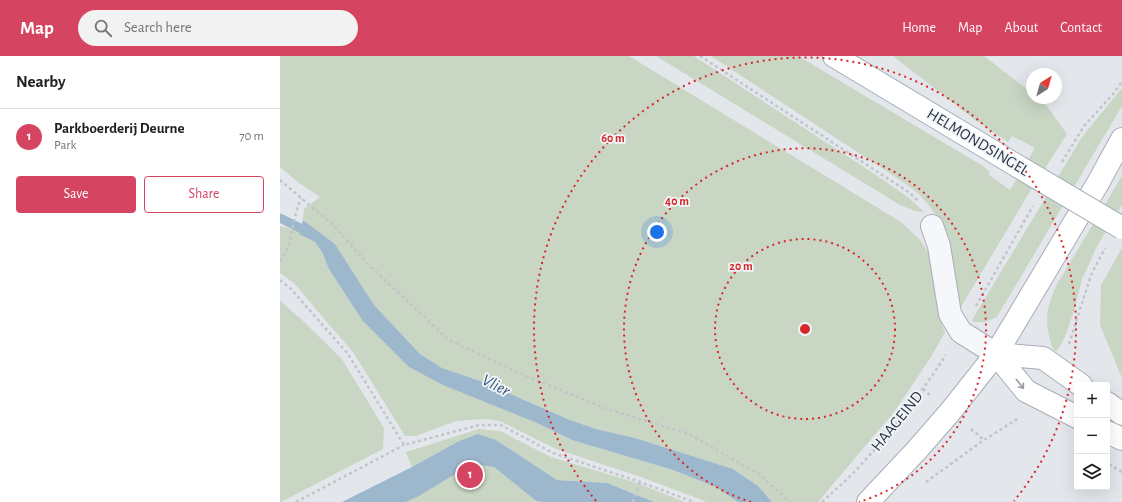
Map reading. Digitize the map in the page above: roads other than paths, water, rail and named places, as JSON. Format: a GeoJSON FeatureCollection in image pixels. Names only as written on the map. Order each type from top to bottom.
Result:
{"type":"FeatureCollection","features":[{"type":"Feature","properties":{"kind":"main road","name":"HELMONDSINGEL"},"geometry":{"type":"LineString","coordinates":[[834,56],[1122,228]]}},
{"type":"Feature","properties":{"kind":"main road","name":"HAAGEIND"},"geometry":{"type":"LineString","coordinates":[[868,502],[950,412],[996,354],[1098,183],[1122,139]]}},
{"type":"Feature","properties":{"kind":"main road"},"geometry":{"type":"LineString","coordinates":[[996,354],[1043,358],[1077,382]]}},
{"type":"Feature","properties":{"kind":"main road"},"geometry":{"type":"LineString","coordinates":[[996,354],[1026,392],[1074,416]]}},
{"type":"Feature","properties":{"kind":"main road"},"geometry":{"type":"LineString","coordinates":[[1110,405],[1122,414]]}},
{"type":"Feature","properties":{"kind":"main road"},"geometry":{"type":"LineString","coordinates":[[1110,433],[1122,439]]}},
{"type":"Feature","properties":{"kind":"street"},"geometry":{"type":"LineString","coordinates":[[932,226],[939,246],[950,314],[961,332],[996,354]]}},
{"type":"Feature","properties":{"kind":"water"},"geometry":{"type":"Polygon","coordinates":[[[303,220],[335,244],[374,305],[420,354],[442,368],[483,382],[570,420],[596,429],[635,438],[733,469],[758,486],[772,502],[738,502],[716,487],[673,470],[572,440],[537,423],[443,385],[409,367],[362,320],[329,269],[322,252],[315,242],[299,234],[303,220]]]}},
{"type":"Feature","properties":{"kind":"water"},"geometry":{"type":"Polygon","coordinates":[[[478,434],[496,440],[557,480],[607,483],[654,502],[536,501],[494,467],[472,464],[419,496],[406,502],[342,502],[412,467],[457,442],[478,434]]]}},
{"type":"Feature","properties":{"kind":"waterway","name":"Vlier"},"geometry":{"type":"LineString","coordinates":[[280,218],[312,234]]}},
{"type":"Feature","properties":{"kind":"place","name":"Parkboerderij Deurne"},"geometry":{"type":"Point","coordinates":[470,475]}}]}
